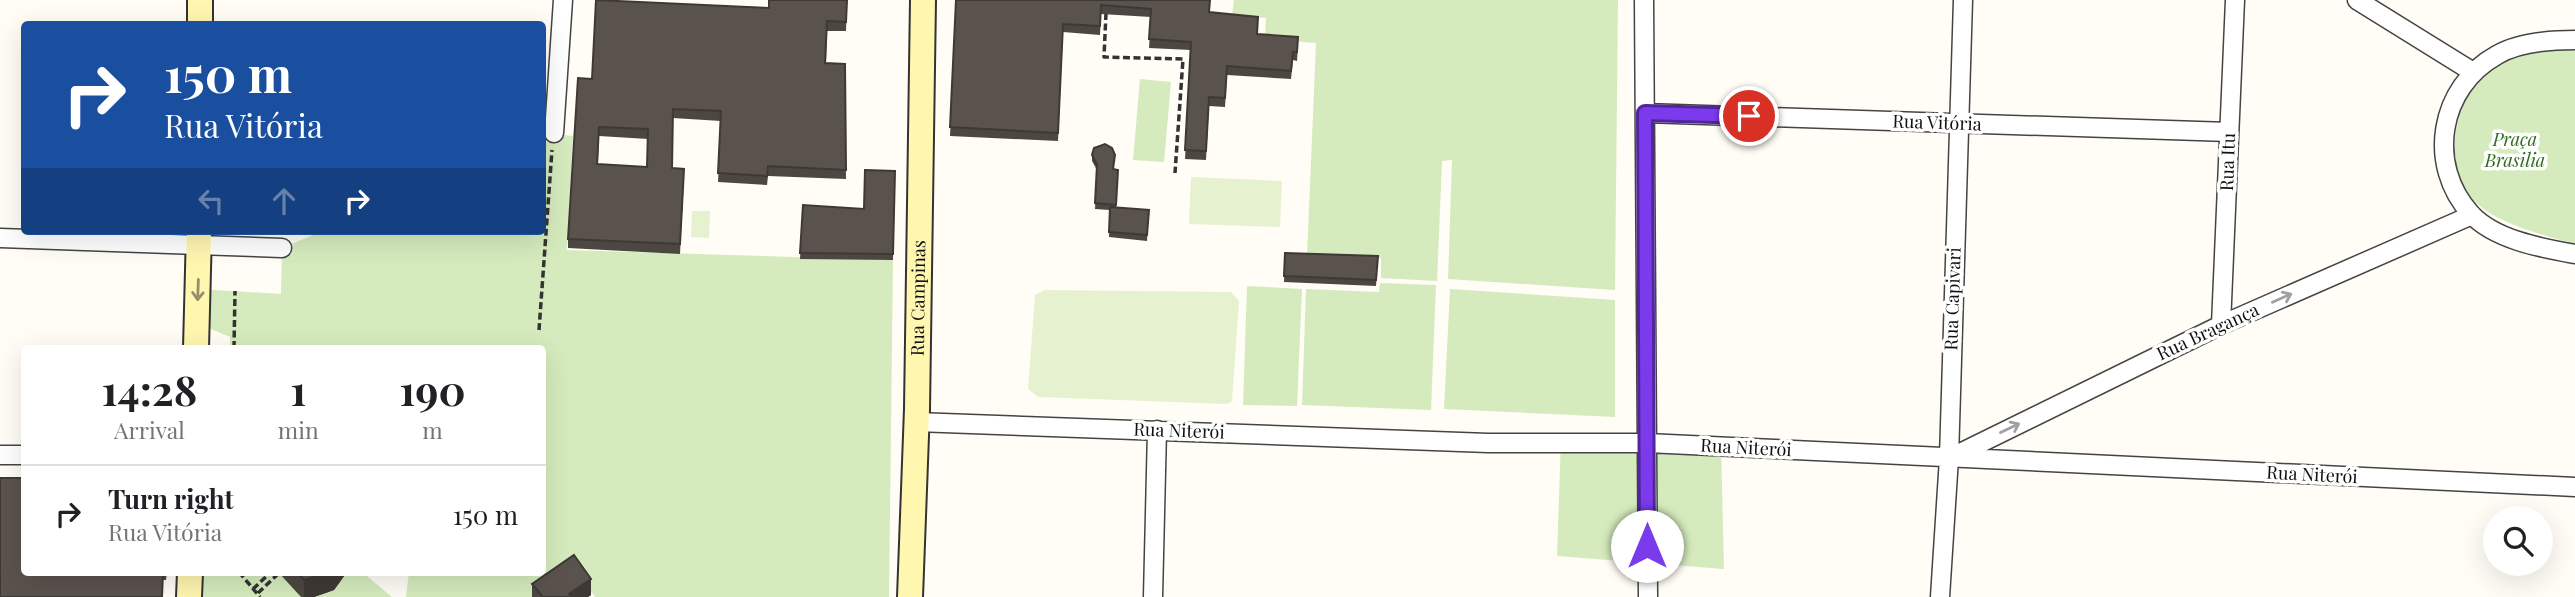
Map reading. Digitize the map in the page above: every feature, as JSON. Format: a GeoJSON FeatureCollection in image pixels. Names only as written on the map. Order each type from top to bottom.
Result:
{"type":"FeatureCollection","features":[{"type":"Feature","properties":{"kind":"street"},"geometry":{"type":"LineString","coordinates":[[200,0],[200,21]]}},
{"type":"Feature","properties":{"kind":"street"},"geometry":{"type":"LineString","coordinates":[[554,133],[563,0]]}},
{"type":"Feature","properties":{"kind":"street","name":"Rua Campinas"},"geometry":{"type":"LineString","coordinates":[[909,597],[916,422],[923,0]]}},
{"type":"Feature","properties":{"kind":"street"},"geometry":{"type":"LineString","coordinates":[[1644,0],[1648,597]]}},
{"type":"Feature","properties":{"kind":"street","name":"Rua Capivari"},"geometry":{"type":"LineString","coordinates":[[1940,597],[1949,458],[1964,0]]}},
{"type":"Feature","properties":{"kind":"street","name":"Rua Itu"},"geometry":{"type":"LineString","coordinates":[[2221,325],[2235,0]]}},
{"type":"Feature","properties":{"kind":"street"},"geometry":{"type":"LineString","coordinates":[[2357,0],[2473,72]]}},
{"type":"Feature","properties":{"kind":"street"},"geometry":{"type":"LineString","coordinates":[[2575,40],[2526,45],[2498,54],[2473,72],[2453,97],[2442,142],[2449,181],[2472,215],[2501,233],[2537,246],[2575,254]]}},
{"type":"Feature","properties":{"kind":"street","name":"Rua Vitória"},"geometry":{"type":"LineString","coordinates":[[1645,113],[2229,132]]}},
{"type":"Feature","properties":{"kind":"street","name":"Rua Bragança"},"geometry":{"type":"LineString","coordinates":[[1949,458],[2221,325],[2472,215]]}},
{"type":"Feature","properties":{"kind":"street"},"geometry":{"type":"LineString","coordinates":[[196,345],[199,237]]}},
{"type":"Feature","properties":{"kind":"street"},"geometry":{"type":"LineString","coordinates":[[0,238],[199,237],[282,247]]}},
{"type":"Feature","properties":{"kind":"street","name":"Rua Niterói"},"geometry":{"type":"LineString","coordinates":[[916,422],[1488,443],[1647,443],[2575,487]]}},
{"type":"Feature","properties":{"kind":"street"},"geometry":{"type":"LineString","coordinates":[[1153,597],[1157,430]]}},
{"type":"Feature","properties":{"kind":"street"},"geometry":{"type":"LineString","coordinates":[[0,454],[21,455]]}},
{"type":"Feature","properties":{"kind":"street"},"geometry":{"type":"LineString","coordinates":[[189,597],[190,576]]}},
{"type":"Feature","properties":{"kind":"path"},"geometry":{"type":"LineString","coordinates":[[1106,11],[1104,57],[1183,59],[1175,173]]}},
{"type":"Feature","properties":{"kind":"path"},"geometry":{"type":"LineString","coordinates":[[539,330],[554,133]]}},
{"type":"Feature","properties":{"kind":"path"},"geometry":{"type":"LineString","coordinates":[[234,345],[236,291]]}},
{"type":"Feature","properties":{"kind":"path"},"geometry":{"type":"LineString","coordinates":[[242,576],[258,595],[276,576]]}},
{"type":"Feature","properties":{"kind":"path"},"geometry":{"type":"LineString","coordinates":[[253,589],[267,576]]}},
{"type":"Feature","properties":{"kind":"green space"},"geometry":{"type":"Polygon","coordinates":[[[1234,0],[1618,0],[1615,290],[1448,279],[1452,160],[1442,161],[1437,281],[1381,278],[1381,258],[1307,255],[1316,43],[1265,39],[1266,18],[1232,15],[1234,0]]]}},
{"type":"Feature","properties":{"kind":"green space","name":"Praça Brasilia"},"geometry":{"type":"Polygon","coordinates":[[[2575,48],[2575,244],[2512,224],[2480,206],[2468,194],[2460,179],[2455,144],[2462,109],[2470,93],[2486,75],[2522,54],[2575,48]]]}},
{"type":"Feature","properties":{"kind":"green space"},"geometry":{"type":"Polygon","coordinates":[[[1140,79],[1171,82],[1164,162],[1133,160],[1140,79]]]}},
{"type":"Feature","properties":{"kind":"green space"},"geometry":{"type":"Polygon","coordinates":[[[546,135],[573,136],[567,250],[893,260],[889,597],[595,597],[575,569],[533,597],[406,597],[409,576],[546,576],[546,345],[230,345],[230,337],[197,323],[198,289],[281,294],[282,248],[313,235],[546,235],[546,135]]]}},
{"type":"Feature","properties":{"kind":"green space"},"geometry":{"type":"Polygon","coordinates":[[[1191,177],[1282,181],[1280,227],[1189,224],[1191,177]]]}},
{"type":"Feature","properties":{"kind":"green space"},"geometry":{"type":"Polygon","coordinates":[[[692,211],[710,211],[709,238],[691,237],[692,211]]]}},
{"type":"Feature","properties":{"kind":"green space"},"geometry":{"type":"Polygon","coordinates":[[[1380,283],[1436,285],[1431,410],[1302,405],[1306,289],[1379,292],[1380,283]]]}},
{"type":"Feature","properties":{"kind":"green space"},"geometry":{"type":"Polygon","coordinates":[[[1247,286],[1302,289],[1297,406],[1243,405],[1247,286]]]}},
{"type":"Feature","properties":{"kind":"green space"},"geometry":{"type":"Polygon","coordinates":[[[1450,289],[1615,300],[1615,417],[1444,409],[1450,289]]]}},
{"type":"Feature","properties":{"kind":"green space"},"geometry":{"type":"Polygon","coordinates":[[[1045,290],[1231,292],[1239,301],[1232,401],[1227,404],[1038,397],[1028,389],[1035,295],[1045,290]]]}},
{"type":"Feature","properties":{"kind":"green space"},"geometry":{"type":"Polygon","coordinates":[[[1561,439],[1721,446],[1724,569],[1557,556],[1561,439]]]}},
{"type":"Feature","properties":{"kind":"green space"},"geometry":{"type":"Polygon","coordinates":[[[190,576],[282,576],[301,597],[189,597],[190,576]]]}},
{"type":"Feature","properties":{"kind":"green space"},"geometry":{"type":"Polygon","coordinates":[[[339,576],[367,576],[392,597],[307,597],[339,576]]]}},
{"type":"Feature","properties":{"kind":"building"},"geometry":{"type":"Polygon","coordinates":[[[596,0],[769,8],[769,0],[847,0],[846,22],[827,21],[825,63],[845,64],[846,170],[768,166],[767,176],[718,173],[721,111],[673,109],[672,168],[684,169],[680,244],[568,239],[578,78],[592,79],[596,0]],[[599,127],[597,164],[647,167],[648,129],[599,127]]]}},
{"type":"Feature","properties":{"kind":"building"},"geometry":{"type":"Polygon","coordinates":[[[956,0],[1210,0],[1209,12],[1258,17],[1257,34],[1298,37],[1297,52],[1293,52],[1291,71],[1227,66],[1225,98],[1209,97],[1206,151],[1185,150],[1191,42],[1149,39],[1151,9],[1101,5],[1100,26],[1063,24],[1058,133],[950,127],[956,0]]]}},
{"type":"Feature","properties":{"kind":"building"},"geometry":{"type":"Polygon","coordinates":[[[1105,144],[1112,148],[1115,155],[1113,169],[1118,170],[1116,205],[1095,203],[1097,165],[1092,155],[1094,148],[1105,144]]]}},
{"type":"Feature","properties":{"kind":"building"},"geometry":{"type":"Polygon","coordinates":[[[865,170],[895,171],[893,254],[800,253],[803,205],[864,209],[865,170]]]}},
{"type":"Feature","properties":{"kind":"building"},"geometry":{"type":"Polygon","coordinates":[[[1110,207],[1149,210],[1147,235],[1109,232],[1110,207]]]}},
{"type":"Feature","properties":{"kind":"building"},"geometry":{"type":"Polygon","coordinates":[[[1285,253],[1378,256],[1376,280],[1284,276],[1285,253]]]}},
{"type":"Feature","properties":{"kind":"building"},"geometry":{"type":"Polygon","coordinates":[[[0,478],[21,478],[21,576],[163,576],[162,597],[0,597],[0,478]]]}},
{"type":"Feature","properties":{"kind":"building"},"geometry":{"type":"Polygon","coordinates":[[[574,555],[591,579],[569,594],[572,597],[543,597],[532,584],[574,555]]]}},
{"type":"Feature","properties":{"kind":"route"},"geometry":{"type":"LineString","coordinates":[[1647,546],[1645,113],[1749,116]]}}]}
